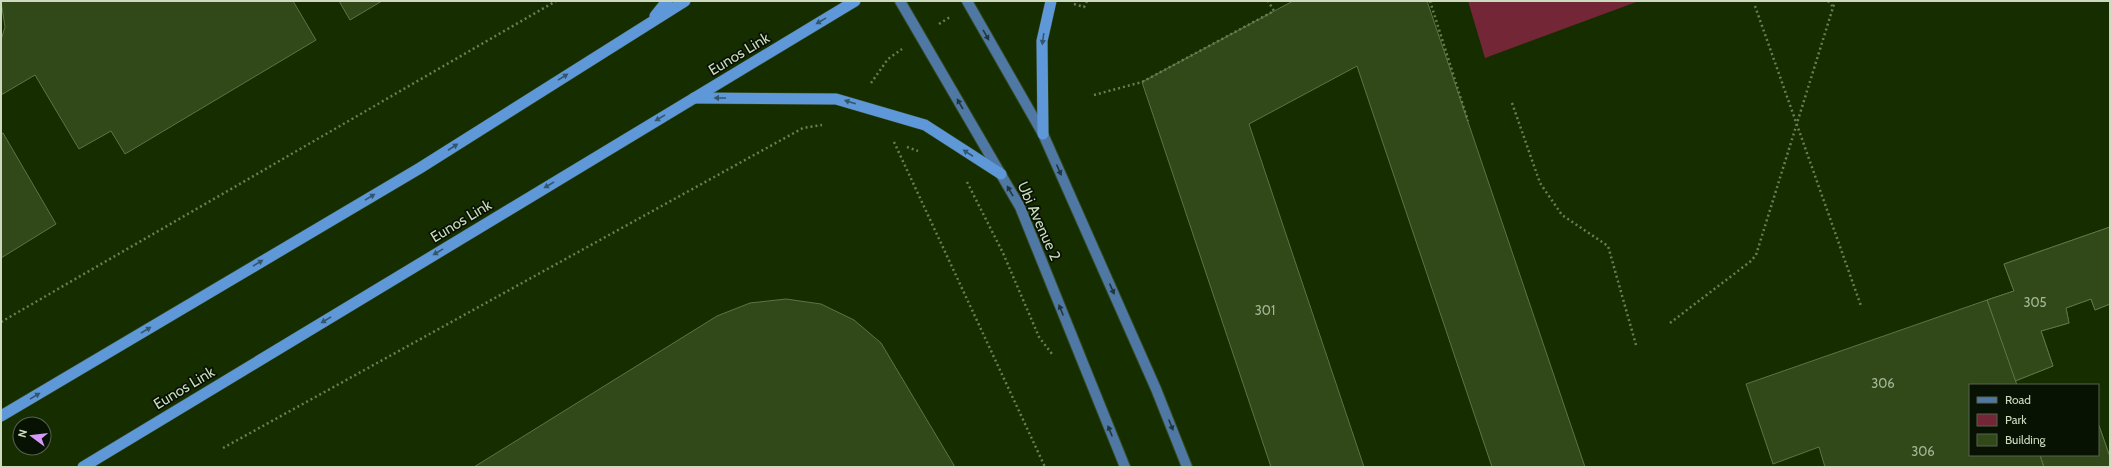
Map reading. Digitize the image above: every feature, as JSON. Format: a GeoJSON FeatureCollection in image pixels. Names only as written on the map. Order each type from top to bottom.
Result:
{"type":"FeatureCollection","features":[{"type":"Feature","properties":{"kind":"highway"},"geometry":{"type":"LineString","coordinates":[[651,22],[667,1]]}},
{"type":"Feature","properties":{"kind":"highway"},"geometry":{"type":"LineString","coordinates":[[1,416],[420,168],[685,1]]}},
{"type":"Feature","properties":{"kind":"highway","name":"Eunos Link"},"geometry":{"type":"LineString","coordinates":[[83,467],[855,1]]}},
{"type":"Feature","properties":{"kind":"highway"},"geometry":{"type":"LineString","coordinates":[[1044,134],[1042,41],[1051,1]]}},
{"type":"Feature","properties":{"kind":"highway"},"geometry":{"type":"LineString","coordinates":[[694,98],[836,98],[925,125],[1001,174]]}},
{"type":"Feature","properties":{"kind":"main road","name":"Ubi Avenue 2"},"geometry":{"type":"LineString","coordinates":[[900,1],[1020,208],[1125,467]]}},
{"type":"Feature","properties":{"kind":"main road"},"geometry":{"type":"LineString","coordinates":[[967,1],[1044,134],[1156,389],[1187,467]]}},
{"type":"Feature","properties":{"kind":"path"},"geometry":{"type":"LineString","coordinates":[[1,322],[556,1]]}},
{"type":"Feature","properties":{"kind":"path"},"geometry":{"type":"LineString","coordinates":[[1084,7],[1088,1]]}},
{"type":"Feature","properties":{"kind":"path"},"geometry":{"type":"LineString","coordinates":[[1094,95],[1142,82],[1274,11],[1268,1]]}},
{"type":"Feature","properties":{"kind":"path"},"geometry":{"type":"LineString","coordinates":[[1430,1],[1468,121]]}},
{"type":"Feature","properties":{"kind":"path"},"geometry":{"type":"LineString","coordinates":[[1828,1],[1832,6]]}},
{"type":"Feature","properties":{"kind":"path"},"geometry":{"type":"LineString","coordinates":[[1670,323],[1751,261],[1756,255],[1797,125],[1832,6],[1835,1]]}},
{"type":"Feature","properties":{"kind":"path"},"geometry":{"type":"LineString","coordinates":[[1755,6],[1861,306]]}},
{"type":"Feature","properties":{"kind":"path"},"geometry":{"type":"LineString","coordinates":[[1512,103],[1540,183],[1557,209],[1562,215],[1608,246],[1636,345]]}},
{"type":"Feature","properties":{"kind":"path"},"geometry":{"type":"LineString","coordinates":[[223,448],[803,128],[827,124]]}},
{"type":"Feature","properties":{"kind":"path"},"geometry":{"type":"LineString","coordinates":[[924,153],[894,142],[1045,467]]}},
{"type":"Feature","properties":{"kind":"path"},"geometry":{"type":"LineString","coordinates":[[964,175],[1003,253],[1039,337],[1056,359]]}},
{"type":"Feature","properties":{"kind":"green space"},"geometry":{"type":"Polygon","coordinates":[[[1468,1],[1639,1],[1485,58],[1468,1]]]}},
{"type":"Feature","properties":{"kind":"building"},"geometry":{"type":"Polygon","coordinates":[[[1,1],[293,1],[316,40],[125,154],[111,131],[79,149],[35,75],[1,95],[1,40],[5,27],[1,1]]]}},
{"type":"Feature","properties":{"kind":"building"},"geometry":{"type":"Polygon","coordinates":[[[339,1],[382,1],[350,20],[339,1]]]}},
{"type":"Feature","properties":{"kind":"building"},"geometry":{"type":"Polygon","coordinates":[[[1293,1],[1427,1],[1585,467],[1492,467],[1357,66],[1249,124],[1364,467],[1271,467],[1142,82],[1293,1]]]}},
{"type":"Feature","properties":{"kind":"building"},"geometry":{"type":"Polygon","coordinates":[[[3,133],[56,224],[1,258],[1,134],[3,133]]]}},
{"type":"Feature","properties":{"kind":"building"},"geometry":{"type":"Polygon","coordinates":[[[2110,227],[2110,304],[2095,310],[2091,299],[2066,308],[2069,323],[2041,331],[2053,366],[2015,381],[1987,300],[2014,291],[2004,264],[2110,227]]]}},
{"type":"Feature","properties":{"kind":"building"},"geometry":{"type":"Polygon","coordinates":[[[2110,227],[2110,304],[2095,310],[2091,299],[2066,308],[2069,323],[2041,331],[2053,366],[2015,381],[1987,300],[2014,291],[2004,264],[2110,227]]]}},
{"type":"Feature","properties":{"kind":"building"},"geometry":{"type":"Polygon","coordinates":[[[786,299],[821,304],[854,320],[881,343],[955,467],[474,467],[717,316],[750,303],[786,299]]]}},
{"type":"Feature","properties":{"kind":"building"},"geometry":{"type":"Polygon","coordinates":[[[1987,300],[2017,384],[1969,384],[1969,456],[2040,456],[2044,467],[1825,467],[1819,447],[1773,464],[1746,384],[1987,300]]]}},
{"type":"Feature","properties":{"kind":"building"},"geometry":{"type":"Polygon","coordinates":[[[2099,426],[2110,457],[2110,467],[2044,467],[2040,456],[2099,456],[2099,426]]]}},
{"type":"Feature","properties":{"kind":"building"},"geometry":{"type":"Polygon","coordinates":[[[2099,426],[2110,457],[2110,467],[2044,467],[2040,456],[2099,456],[2099,426]]]}}]}
